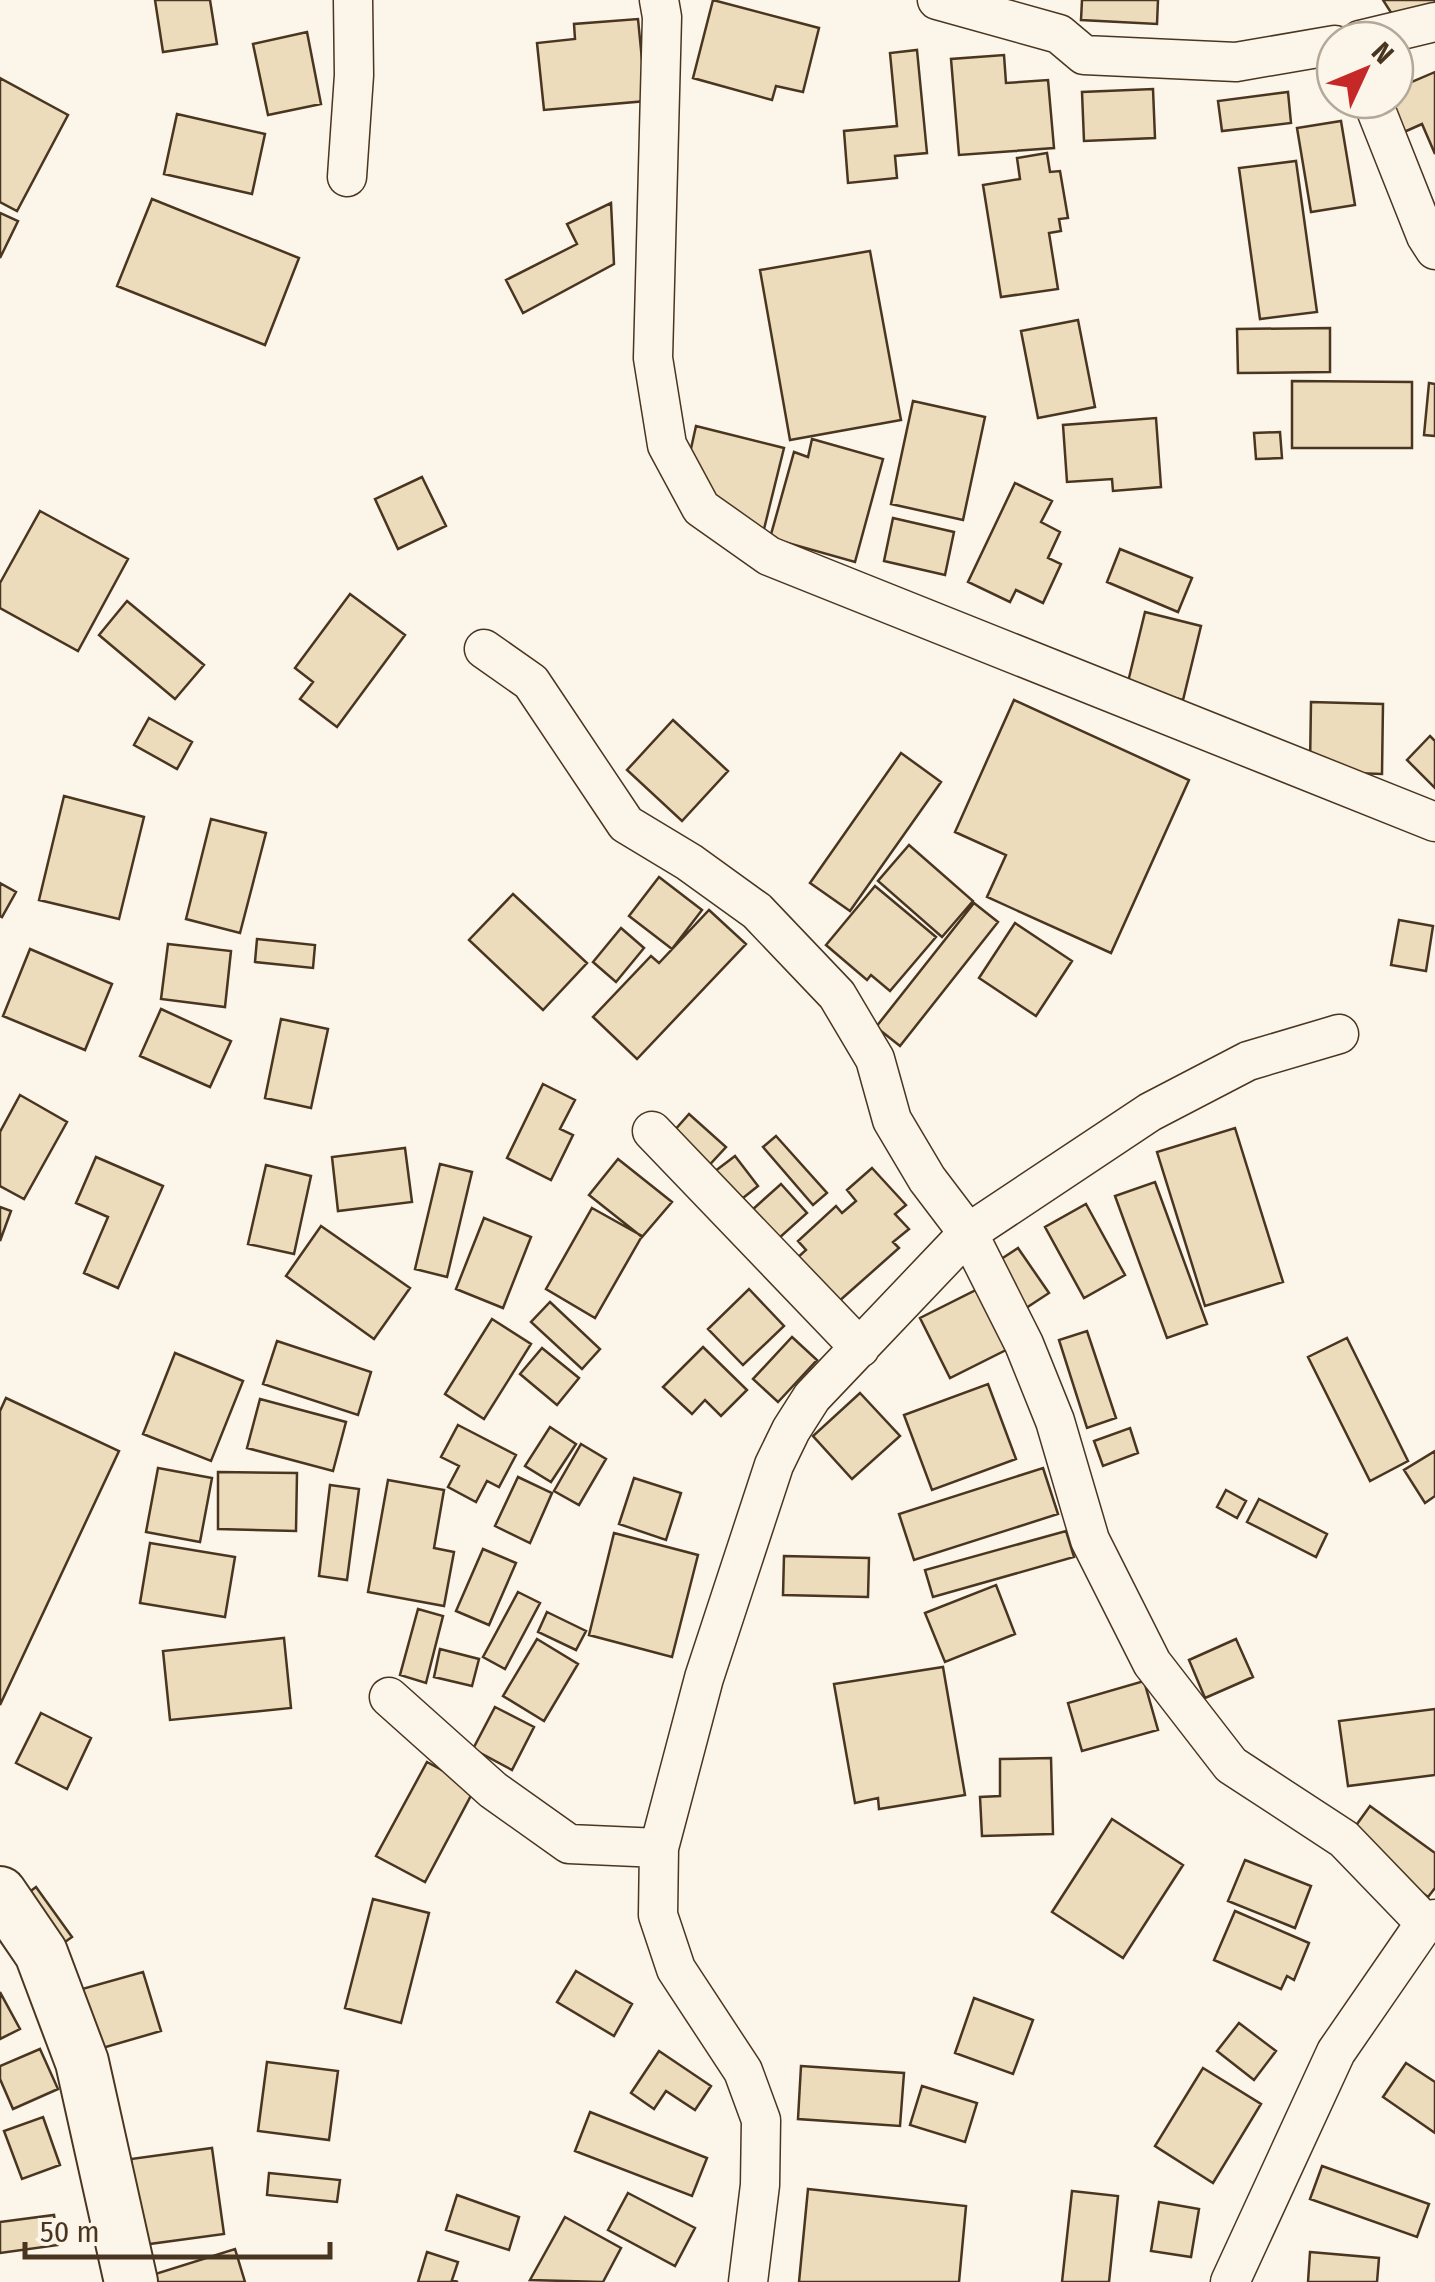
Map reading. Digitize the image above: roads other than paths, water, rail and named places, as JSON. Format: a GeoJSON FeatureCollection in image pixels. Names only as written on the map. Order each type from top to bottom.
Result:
{"type":"FeatureCollection","features":[{"type":"Feature","properties":{"kind":"street"},"geometry":{"type":"LineString","coordinates":[[347,177],[354,75],[353,0]]}},
{"type":"Feature","properties":{"kind":"street"},"geometry":{"type":"LineString","coordinates":[[659,0],[662,35],[653,358],[668,445],[701,508],[769,556],[1435,822]]}},
{"type":"Feature","properties":{"kind":"street"},"geometry":{"type":"LineString","coordinates":[[937,0],[1058,34],[1084,55],[1236,62],[1315,48]]}},
{"type":"Feature","properties":{"kind":"street"},"geometry":{"type":"LineString","coordinates":[[1380,120],[1435,250]]}},
{"type":"Feature","properties":{"kind":"street"},"geometry":{"type":"LineString","coordinates":[[484,648],[531,682],[626,824],[689,862],[757,911],[838,994],[874,1059],[892,1120],[927,1178],[968,1233],[1024,1344],[1055,1421],[1090,1540],[1152,1664],[1230,1765],[1344,1839],[1430,1921],[1336,2052],[1230,2282]]}},
{"type":"Feature","properties":{"kind":"street"},"geometry":{"type":"LineString","coordinates":[[748,2282],[760,2185],[761,2120],[743,2071],[676,1969],[658,1915],[659,1848],[704,1678],[774,1464],[812,1396],[968,1233],[1150,1112],[1248,1061],[1338,1034]]}},
{"type":"Feature","properties":{"kind":"street"},"geometry":{"type":"LineString","coordinates":[[652,1132],[860,1348]]}},
{"type":"Feature","properties":{"kind":"street"},"geometry":{"type":"LineString","coordinates":[[388,1697],[494,1790],[569,1844],[659,1848]]}},
{"type":"Feature","properties":{"kind":"street"},"geometry":{"type":"LineString","coordinates":[[0,1893],[40,1953],[82,2062],[131,2282]]}}]}
